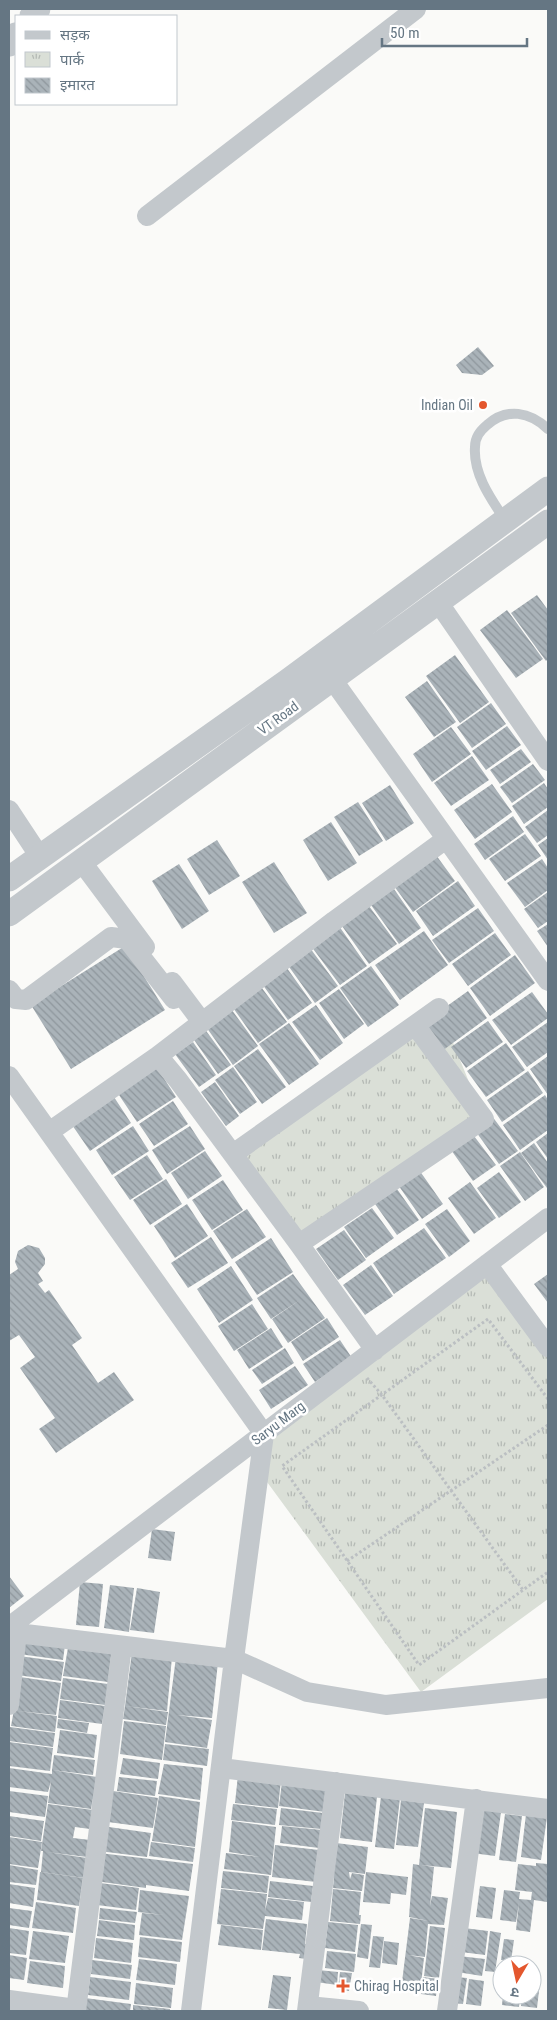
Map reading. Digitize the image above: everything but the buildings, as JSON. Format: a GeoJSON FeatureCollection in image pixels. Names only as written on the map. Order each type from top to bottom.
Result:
{"type":"FeatureCollection","features":[{"type":"Feature","properties":{"kind":"street"},"geometry":{"type":"LineString","coordinates":[[147,216],[416,9]]}},
{"type":"Feature","properties":{"kind":"street","name":"VT Road"},"geometry":{"type":"LineString","coordinates":[[9,879],[288,681],[505,521],[545,498]]}},
{"type":"Feature","properties":{"kind":"street","name":"VT Road"},"geometry":{"type":"LineString","coordinates":[[9,914],[548,522]]}},
{"type":"Feature","properties":{"kind":"street"},"geometry":{"type":"LineString","coordinates":[[438,602],[548,761]]}},
{"type":"Feature","properties":{"kind":"street"},"geometry":{"type":"LineString","coordinates":[[332,679],[548,981]]}},
{"type":"Feature","properties":{"kind":"street"},"geometry":{"type":"LineString","coordinates":[[9,810],[40,857]]}},
{"type":"Feature","properties":{"kind":"street"},"geometry":{"type":"LineString","coordinates":[[49,1132],[158,1056],[334,921],[446,839]]}},
{"type":"Feature","properties":{"kind":"street"},"geometry":{"type":"LineString","coordinates":[[81,861],[202,1022]]}},
{"type":"Feature","properties":{"kind":"street"},"geometry":{"type":"LineString","coordinates":[[9,990],[16,999],[26,1000],[111,937],[118,937],[127,939],[174,999]]}},
{"type":"Feature","properties":{"kind":"street"},"geometry":{"type":"LineString","coordinates":[[233,1154],[439,1008]]}},
{"type":"Feature","properties":{"kind":"street"},"geometry":{"type":"LineString","coordinates":[[300,1244],[484,1119],[415,1025]]}},
{"type":"Feature","properties":{"kind":"street"},"geometry":{"type":"LineString","coordinates":[[158,1056],[300,1244],[375,1350]]}},
{"type":"Feature","properties":{"kind":"street"},"geometry":{"type":"LineString","coordinates":[[9,1076],[264,1434],[234,1659],[191,2011]]}},
{"type":"Feature","properties":{"kind":"street","name":"Saryu Marg"},"geometry":{"type":"LineString","coordinates":[[11,1630],[264,1434],[548,1218]]}},
{"type":"Feature","properties":{"kind":"street"},"geometry":{"type":"LineString","coordinates":[[487,1264],[548,1347]]}},
{"type":"Feature","properties":{"kind":"street"},"geometry":{"type":"LineString","coordinates":[[9,1705],[11,1630],[122,1646],[234,1659],[307,1692],[386,1705],[548,1688]]}},
{"type":"Feature","properties":{"kind":"street"},"geometry":{"type":"LineString","coordinates":[[9,2000],[76,2010],[122,1646]]}},
{"type":"Feature","properties":{"kind":"street"},"geometry":{"type":"LineString","coordinates":[[221,1768],[548,1809]]}},
{"type":"Feature","properties":{"kind":"street"},"geometry":{"type":"LineString","coordinates":[[336,1782],[308,2008],[359,2011]]}},
{"type":"Feature","properties":{"kind":"street"},"geometry":{"type":"LineString","coordinates":[[447,2011],[476,1799]]}},
{"type":"Feature","properties":{"kind":"lane"},"geometry":{"type":"LineString","coordinates":[[505,521],[486,490],[476,466],[474,448],[479,432],[490,422],[512,412],[536,419],[548,429]]}},
{"type":"Feature","properties":{"kind":"path"},"geometry":{"type":"LineString","coordinates":[[548,1399],[488,1319],[282,1466],[419,1665],[548,1572]]}},
{"type":"Feature","properties":{"kind":"path"},"geometry":{"type":"LineString","coordinates":[[382,1395],[524,1590]]}},
{"type":"Feature","properties":{"kind":"path"},"geometry":{"type":"LineString","coordinates":[[347,1561],[548,1425]]}},
{"type":"Feature","properties":{"kind":"green space"},"geometry":{"type":"Polygon","coordinates":[[[439,1008],[484,1119],[299,1244],[233,1154],[439,1008]]]}},
{"type":"Feature","properties":{"kind":"green space"},"geometry":{"type":"Polygon","coordinates":[[[487,1264],[548,1347],[548,1599],[421,1692],[259,1471],[264,1434],[487,1264]]]}},
{"type":"Feature","properties":{"kind":"place","name":"Indian Oil"},"geometry":{"type":"Point","coordinates":[483,405]}},
{"type":"Feature","properties":{"kind":"place","name":"Chirag Hospital"},"geometry":{"type":"Point","coordinates":[343,1986]}}]}
